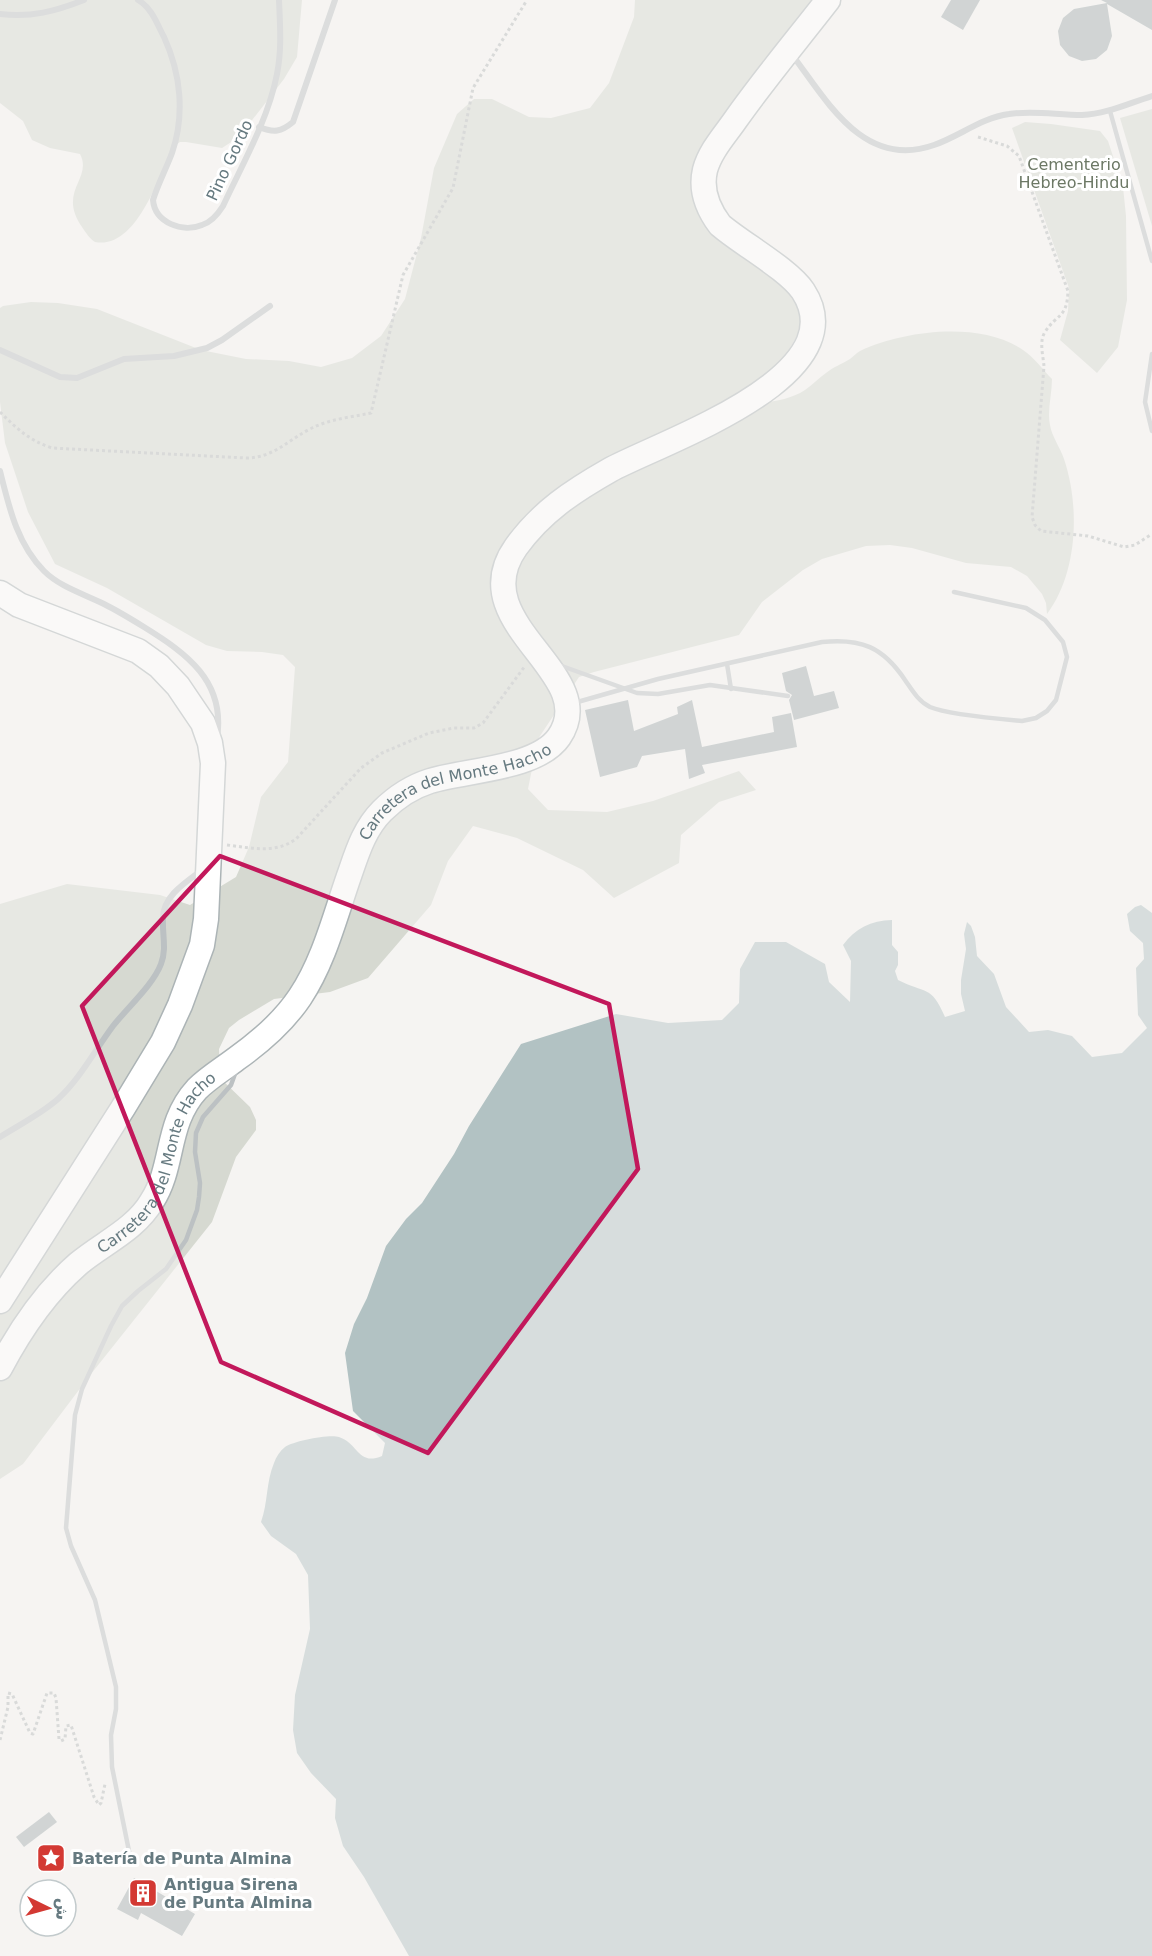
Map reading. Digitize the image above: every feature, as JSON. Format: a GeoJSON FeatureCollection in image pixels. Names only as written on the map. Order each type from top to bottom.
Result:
{"type":"FeatureCollection","features":[{"type":"Feature","properties":{"kind":"main road"},"geometry":{"type":"LineString","coordinates":[[566,705],[561,687],[510,613],[503,584],[505,569],[511,554],[537,520],[558,502],[614,468],[735,410],[759,395],[801,356],[809,341],[812,326],[811,309],[806,294],[796,281],[720,225],[711,214],[706,200],[705,171],[713,152],[754,93],[828,0]]}},
{"type":"Feature","properties":{"kind":"main road"},"geometry":{"type":"LineString","coordinates":[[0,593],[19,605],[138,651],[159,666],[178,686],[203,723],[210,743],[213,763],[206,919],[202,945],[180,1005],[164,1042],[2,1302]]}},
{"type":"Feature","properties":{"kind":"main road","name":"Carretera del Monte Hacho"},"geometry":{"type":"LineString","coordinates":[[0,1368],[32,1317],[60,1281],[80,1262],[134,1224],[146,1211],[162,1179],[173,1130],[184,1108],[198,1088],[284,1018],[302,995],[315,970],[361,843],[378,815],[393,800],[411,788],[431,780],[512,762],[546,749],[562,732],[566,705]]}},
{"type":"Feature","properties":{"kind":"street"},"geometry":{"type":"LineString","coordinates":[[0,14],[28,16],[44,14],[84,0]]}},
{"type":"Feature","properties":{"kind":"street","name":"Pino Gordo"},"geometry":{"type":"LineString","coordinates":[[138,0],[144,3],[154,16],[168,45],[176,71],[180,98],[179,125],[172,152],[153,200],[157,214],[162,219],[176,226],[190,228],[204,225],[224,206],[260,127],[277,75],[281,49],[279,0]]}},
{"type":"Feature","properties":{"kind":"street"},"geometry":{"type":"LineString","coordinates":[[260,127],[271,132],[283,130],[293,122],[335,0]]}},
{"type":"Feature","properties":{"kind":"street"},"geometry":{"type":"LineString","coordinates":[[789,51],[838,117],[853,131],[871,142],[891,149],[912,150],[933,146],[981,121],[1009,114],[1037,112],[1081,115],[1110,111],[1152,96]]}},
{"type":"Feature","properties":{"kind":"street"},"geometry":{"type":"LineString","coordinates":[[0,350],[60,377],[76,378],[124,359],[174,356],[207,348],[270,306]]}},
{"type":"Feature","properties":{"kind":"street"},"geometry":{"type":"LineString","coordinates":[[0,471],[20,538],[32,558],[45,573],[64,585],[105,604],[162,638],[196,665],[212,690],[216,704],[218,729],[213,763]]}},
{"type":"Feature","properties":{"kind":"street"},"geometry":{"type":"LineString","coordinates":[[0,1137],[46,1108],[67,1090],[115,1023],[153,978],[161,964],[165,950],[162,916],[168,900],[209,854]]}},
{"type":"Feature","properties":{"kind":"lane"},"geometry":{"type":"LineString","coordinates":[[1110,111],[1152,261]]}},
{"type":"Feature","properties":{"kind":"lane"},"geometry":{"type":"LineString","coordinates":[[1152,354],[1146,392],[1146,412],[1152,431]]}},
{"type":"Feature","properties":{"kind":"lane"},"geometry":{"type":"LineString","coordinates":[[566,705],[658,680],[822,642],[841,640],[860,643],[878,651],[893,663],[917,698],[937,709],[1022,721],[1035,718],[1047,711],[1056,700],[1067,657],[1063,642],[1045,620],[1026,608],[954,592]]}},
{"type":"Feature","properties":{"kind":"lane"},"geometry":{"type":"LineString","coordinates":[[541,655],[627,689],[648,694],[710,685],[788,696]]}},
{"type":"Feature","properties":{"kind":"lane"},"geometry":{"type":"LineString","coordinates":[[727,664],[731,689]]}},
{"type":"Feature","properties":{"kind":"lane"},"geometry":{"type":"LineString","coordinates":[[131,1861],[116,1793],[111,1751],[116,1687],[95,1600],[71,1546],[66,1528],[75,1415],[82,1389],[115,1316],[129,1298],[166,1269],[186,1240],[197,1210],[199,1197],[200,1183],[195,1152],[196,1133],[203,1117],[231,1085],[240,1056]]}},
{"type":"Feature","properties":{"kind":"path"},"geometry":{"type":"LineString","coordinates":[[0,412],[31,440],[52,448],[255,458],[272,454],[301,434],[328,421],[371,412],[403,274],[453,188],[473,88],[527,0]]}},
{"type":"Feature","properties":{"kind":"path"},"geometry":{"type":"LineString","coordinates":[[960,132],[1007,146],[1014,150],[1023,163],[1068,291],[1068,303],[1063,315],[1045,332],[1042,343],[1044,366],[1032,509],[1035,525],[1041,531],[1077,534],[1124,547],[1135,545],[1152,534]]}},
{"type":"Feature","properties":{"kind":"path"},"geometry":{"type":"LineString","coordinates":[[209,854],[269,850],[288,844],[362,768],[382,753],[429,733],[454,728],[470,729],[483,723],[541,655]]}},
{"type":"Feature","properties":{"kind":"path"},"geometry":{"type":"LineString","coordinates":[[0,1740],[8,1707],[8,1693],[12,1694],[30,1733],[33,1734],[47,1693],[54,1693],[59,1739],[61,1741],[65,1739],[66,1726],[71,1725],[94,1797],[100,1805],[111,1751]]}},
{"type":"Feature","properties":{"kind":"highlighted area"},"geometry":{"type":"Polygon","coordinates":[[[220,856],[609,1004],[638,1169],[428,1453],[221,1362],[82,1006],[220,856]]]}},
{"type":"Feature","properties":{"kind":"green space"},"geometry":{"type":"Polygon","coordinates":[[[0,0],[302,0],[297,57],[284,79],[239,137],[222,148],[180,142],[172,148],[153,193],[134,223],[122,235],[110,241],[95,242],[75,215],[73,204],[82,171],[83,163],[80,154],[50,148],[32,140],[23,121],[0,103],[0,0]]]}},
{"type":"Feature","properties":{"kind":"green space"},"geometry":{"type":"Polygon","coordinates":[[[635,0],[819,0],[706,173],[717,236],[744,258],[782,280],[805,317],[788,352],[748,403],[763,403],[792,397],[860,351],[899,338],[920,334],[965,332],[1006,341],[1023,350],[1052,379],[1050,425],[1069,477],[1074,518],[1073,539],[1065,579],[1047,614],[1042,594],[1027,576],[1011,567],[966,563],[912,548],[890,545],[866,546],[822,559],[803,570],[762,602],[739,635],[579,677],[538,739],[528,789],[548,810],[607,812],[653,801],[739,771],[756,790],[719,802],[681,835],[679,863],[614,898],[583,870],[517,838],[473,826],[448,861],[431,905],[368,978],[330,992],[274,999],[229,1028],[219,1049],[220,1078],[250,1107],[256,1120],[256,1130],[236,1157],[212,1222],[91,1374],[23,1464],[0,1479],[0,904],[67,884],[160,895],[190,905],[236,877],[249,847],[261,797],[288,762],[295,667],[283,655],[227,651],[206,645],[107,588],[55,564],[28,512],[5,443],[0,402],[0,308],[31,302],[58,303],[97,309],[201,350],[246,359],[289,361],[321,367],[352,358],[381,336],[405,299],[421,238],[434,168],[457,114],[474,99],[492,99],[529,117],[551,118],[590,108],[609,83],[634,17],[635,0]]]}},
{"type":"Feature","properties":{"kind":"green space"},"geometry":{"type":"Polygon","coordinates":[[[1152,109],[1152,226],[1120,118],[1152,109]]]}},
{"type":"Feature","properties":{"kind":"green space","name":"Cementerio Hebreo-Hindu"},"geometry":{"type":"Polygon","coordinates":[[[1025,122],[1100,131],[1108,141],[1123,187],[1126,216],[1127,300],[1118,347],[1097,373],[1060,340],[1068,311],[1069,288],[1012,128],[1025,122]]]}},
{"type":"Feature","properties":{"kind":"shaded area"},"geometry":{"type":"Polygon","coordinates":[[[1141,905],[1152,913],[1152,1956],[409,1956],[364,1877],[343,1846],[335,1818],[336,1799],[311,1773],[297,1753],[293,1730],[295,1695],[310,1629],[308,1575],[296,1554],[271,1536],[261,1522],[271,1470],[277,1456],[285,1447],[303,1440],[334,1436],[346,1440],[363,1456],[374,1458],[382,1456],[385,1443],[353,1411],[345,1353],[354,1324],[367,1298],[386,1246],[406,1219],[422,1203],[521,1044],[616,1014],[668,1023],[722,1020],[739,1003],[740,969],[755,942],[786,942],[825,964],[829,982],[850,1002],[851,961],[843,945],[864,926],[892,920],[892,945],[898,952],[898,965],[895,971],[898,980],[931,994],[945,1017],[965,1011],[961,980],[967,922],[975,937],[977,956],[994,974],[1006,1007],[1029,1032],[1048,1030],[1072,1036],[1092,1057],[1122,1053],[1147,1028],[1138,1015],[1136,968],[1144,959],[1143,943],[1130,931],[1127,914],[1141,905]]]}},
{"type":"Feature","properties":{"kind":"building"},"geometry":{"type":"Polygon","coordinates":[[[951,0],[980,0],[963,30],[941,17],[951,0]]]}},
{"type":"Feature","properties":{"kind":"building"},"geometry":{"type":"Polygon","coordinates":[[[1101,0],[1152,0],[1152,30],[1107,4],[1112,36],[1107,50],[1096,59],[1082,61],[1069,56],[1060,45],[1058,31],[1063,18],[1074,9],[1107,3],[1101,0]]]}},
{"type":"Feature","properties":{"kind":"building"},"geometry":{"type":"Polygon","coordinates":[[[806,666],[814,696],[834,691],[839,708],[794,720],[789,700],[792,695],[786,691],[782,673],[806,666]]]}},
{"type":"Feature","properties":{"kind":"building"},"geometry":{"type":"Polygon","coordinates":[[[628,700],[634,731],[678,714],[677,707],[692,700],[702,747],[774,732],[772,717],[791,713],[797,747],[702,765],[705,773],[689,779],[685,749],[642,756],[637,767],[600,777],[585,710],[628,700]]]}},
{"type":"Feature","properties":{"kind":"building"},"geometry":{"type":"Polygon","coordinates":[[[49,1812],[57,1822],[24,1847],[16,1837],[49,1812]]]}},
{"type":"Feature","properties":{"kind":"building","name":"Antigua Sirena de Punta Almina"},"geometry":{"type":"Polygon","coordinates":[[[134,1878],[195,1914],[182,1936],[141,1913],[138,1920],[117,1909],[134,1878]]]}},
{"type":"Feature","properties":{"kind":"place","name":"Batería de Punta Almina"},"geometry":{"type":"Point","coordinates":[51,1858]}},
{"type":"Feature","properties":{"kind":"place","name":"Antigua Sirena de Punta Almina"},"geometry":{"type":"Point","coordinates":[143,1893]}}]}
